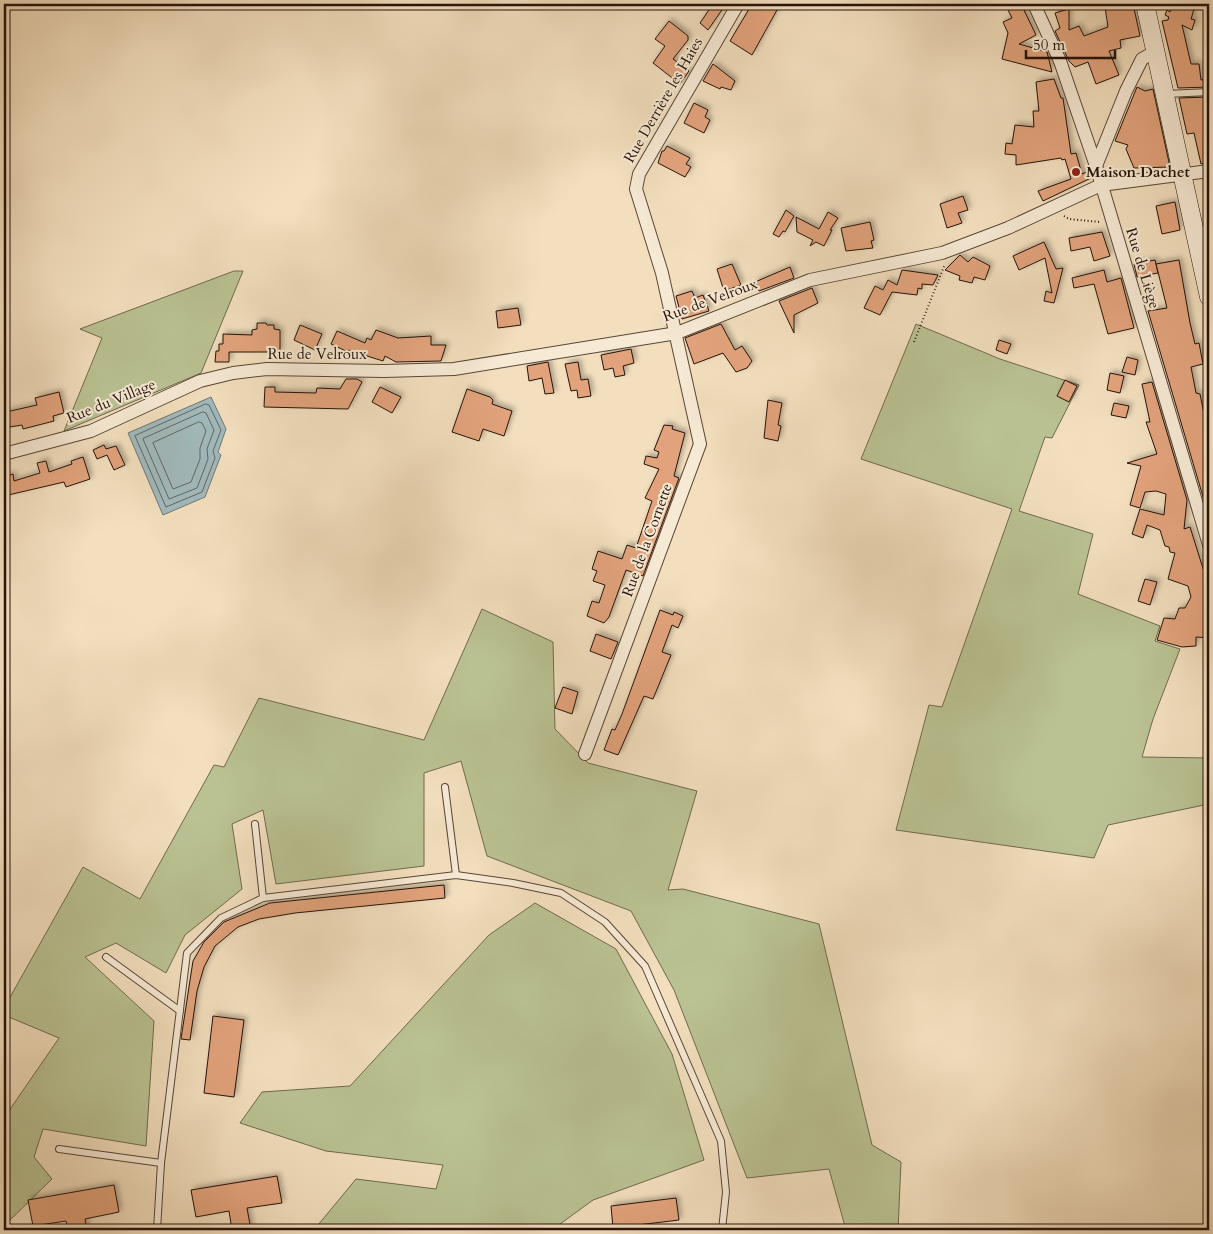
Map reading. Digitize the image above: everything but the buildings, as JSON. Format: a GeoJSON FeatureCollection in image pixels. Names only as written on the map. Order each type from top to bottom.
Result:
{"type":"FeatureCollection","features":[{"type":"Feature","properties":{"kind":"main road"},"geometry":{"type":"LineString","coordinates":[[1146,4],[1209,298]]}},
{"type":"Feature","properties":{"kind":"street","name":"Rue Derrière les Haies"},"geometry":{"type":"LineString","coordinates":[[677,333],[662,273],[636,189],[639,174],[738,4]]}},
{"type":"Feature","properties":{"kind":"street","name":"Rue de Liège"},"geometry":{"type":"LineString","coordinates":[[1034,4],[1060,61],[1096,166],[1209,545]]}},
{"type":"Feature","properties":{"kind":"street"},"geometry":{"type":"LineString","coordinates":[[1096,166],[1126,91],[1142,58],[1156,51]]}},
{"type":"Feature","properties":{"kind":"street","name":"Rue de Velroux"},"geometry":{"type":"LineString","coordinates":[[200,381],[233,373],[267,369],[384,371],[454,369],[677,333],[810,280],[950,250],[1008,228],[1101,184],[1209,171]]}},
{"type":"Feature","properties":{"kind":"street","name":"Rue de la Cornette"},"geometry":{"type":"LineString","coordinates":[[585,754],[700,444],[677,333]]}},
{"type":"Feature","properties":{"kind":"street","name":"Rue du Village"},"geometry":{"type":"LineString","coordinates":[[4,454],[92,431],[200,381]]}},
{"type":"Feature","properties":{"kind":"lane"},"geometry":{"type":"LineString","coordinates":[[1166,94],[1209,92]]}},
{"type":"Feature","properties":{"kind":"lane"},"geometry":{"type":"LineString","coordinates":[[445,787],[456,875]]}},
{"type":"Feature","properties":{"kind":"lane"},"geometry":{"type":"LineString","coordinates":[[255,824],[263,898]]}},
{"type":"Feature","properties":{"kind":"lane"},"geometry":{"type":"LineString","coordinates":[[157,1230],[162,1163],[187,953],[221,918],[263,898],[456,875],[513,883],[561,893],[605,922],[646,966],[721,1141],[726,1192],[722,1230]]}},
{"type":"Feature","properties":{"kind":"lane"},"geometry":{"type":"LineString","coordinates":[[106,957],[180,1011]]}},
{"type":"Feature","properties":{"kind":"lane"},"geometry":{"type":"LineString","coordinates":[[59,1148],[162,1163]]}},
{"type":"Feature","properties":{"kind":"path"},"geometry":{"type":"LineString","coordinates":[[1050,208],[1069,219],[1113,223]]}},
{"type":"Feature","properties":{"kind":"path"},"geometry":{"type":"LineString","coordinates":[[914,342],[950,250]]}},
{"type":"Feature","properties":{"kind":"green space"},"geometry":{"type":"Polygon","coordinates":[[[234,271],[243,271],[201,373],[64,431],[102,338],[80,329],[234,271]]]}},
{"type":"Feature","properties":{"kind":"green space"},"geometry":{"type":"Polygon","coordinates":[[[916,324],[1000,359],[1079,385],[1052,438],[1045,437],[1019,511],[1093,534],[1078,594],[1160,626],[1155,641],[1180,649],[1153,719],[1142,757],[1209,758],[1209,804],[1108,825],[1094,858],[896,830],[929,705],[942,707],[1012,509],[861,459],[916,324]]]}},
{"type":"Feature","properties":{"kind":"green space"},"geometry":{"type":"Polygon","coordinates":[[[482,609],[553,642],[555,729],[588,763],[697,791],[668,890],[683,889],[819,924],[872,1145],[901,1162],[898,1230],[846,1230],[829,1169],[747,1178],[674,990],[631,911],[487,856],[461,761],[424,773],[424,866],[276,884],[263,810],[232,824],[242,889],[185,935],[166,973],[116,943],[85,957],[154,1021],[146,1146],[43,1129],[34,1157],[52,1179],[7,1223],[4,1220],[4,1118],[59,1038],[4,1015],[4,1008],[83,867],[140,899],[214,765],[224,767],[259,698],[424,740],[482,609]]]}},
{"type":"Feature","properties":{"kind":"green space"},"geometry":{"type":"Polygon","coordinates":[[[535,903],[616,949],[672,1054],[704,1160],[593,1200],[556,1227],[508,1230],[361,1230],[318,1225],[356,1179],[436,1189],[443,1165],[326,1151],[240,1123],[262,1092],[350,1086],[489,935],[535,903]]]}},
{"type":"Feature","properties":{"kind":"water"},"geometry":{"type":"Polygon","coordinates":[[[211,397],[226,429],[218,452],[221,455],[205,497],[163,515],[128,433],[211,397]]]}},
{"type":"Feature","properties":{"kind":"place","name":"Maison Dachet"},"geometry":{"type":"Point","coordinates":[1076,172]}}]}
